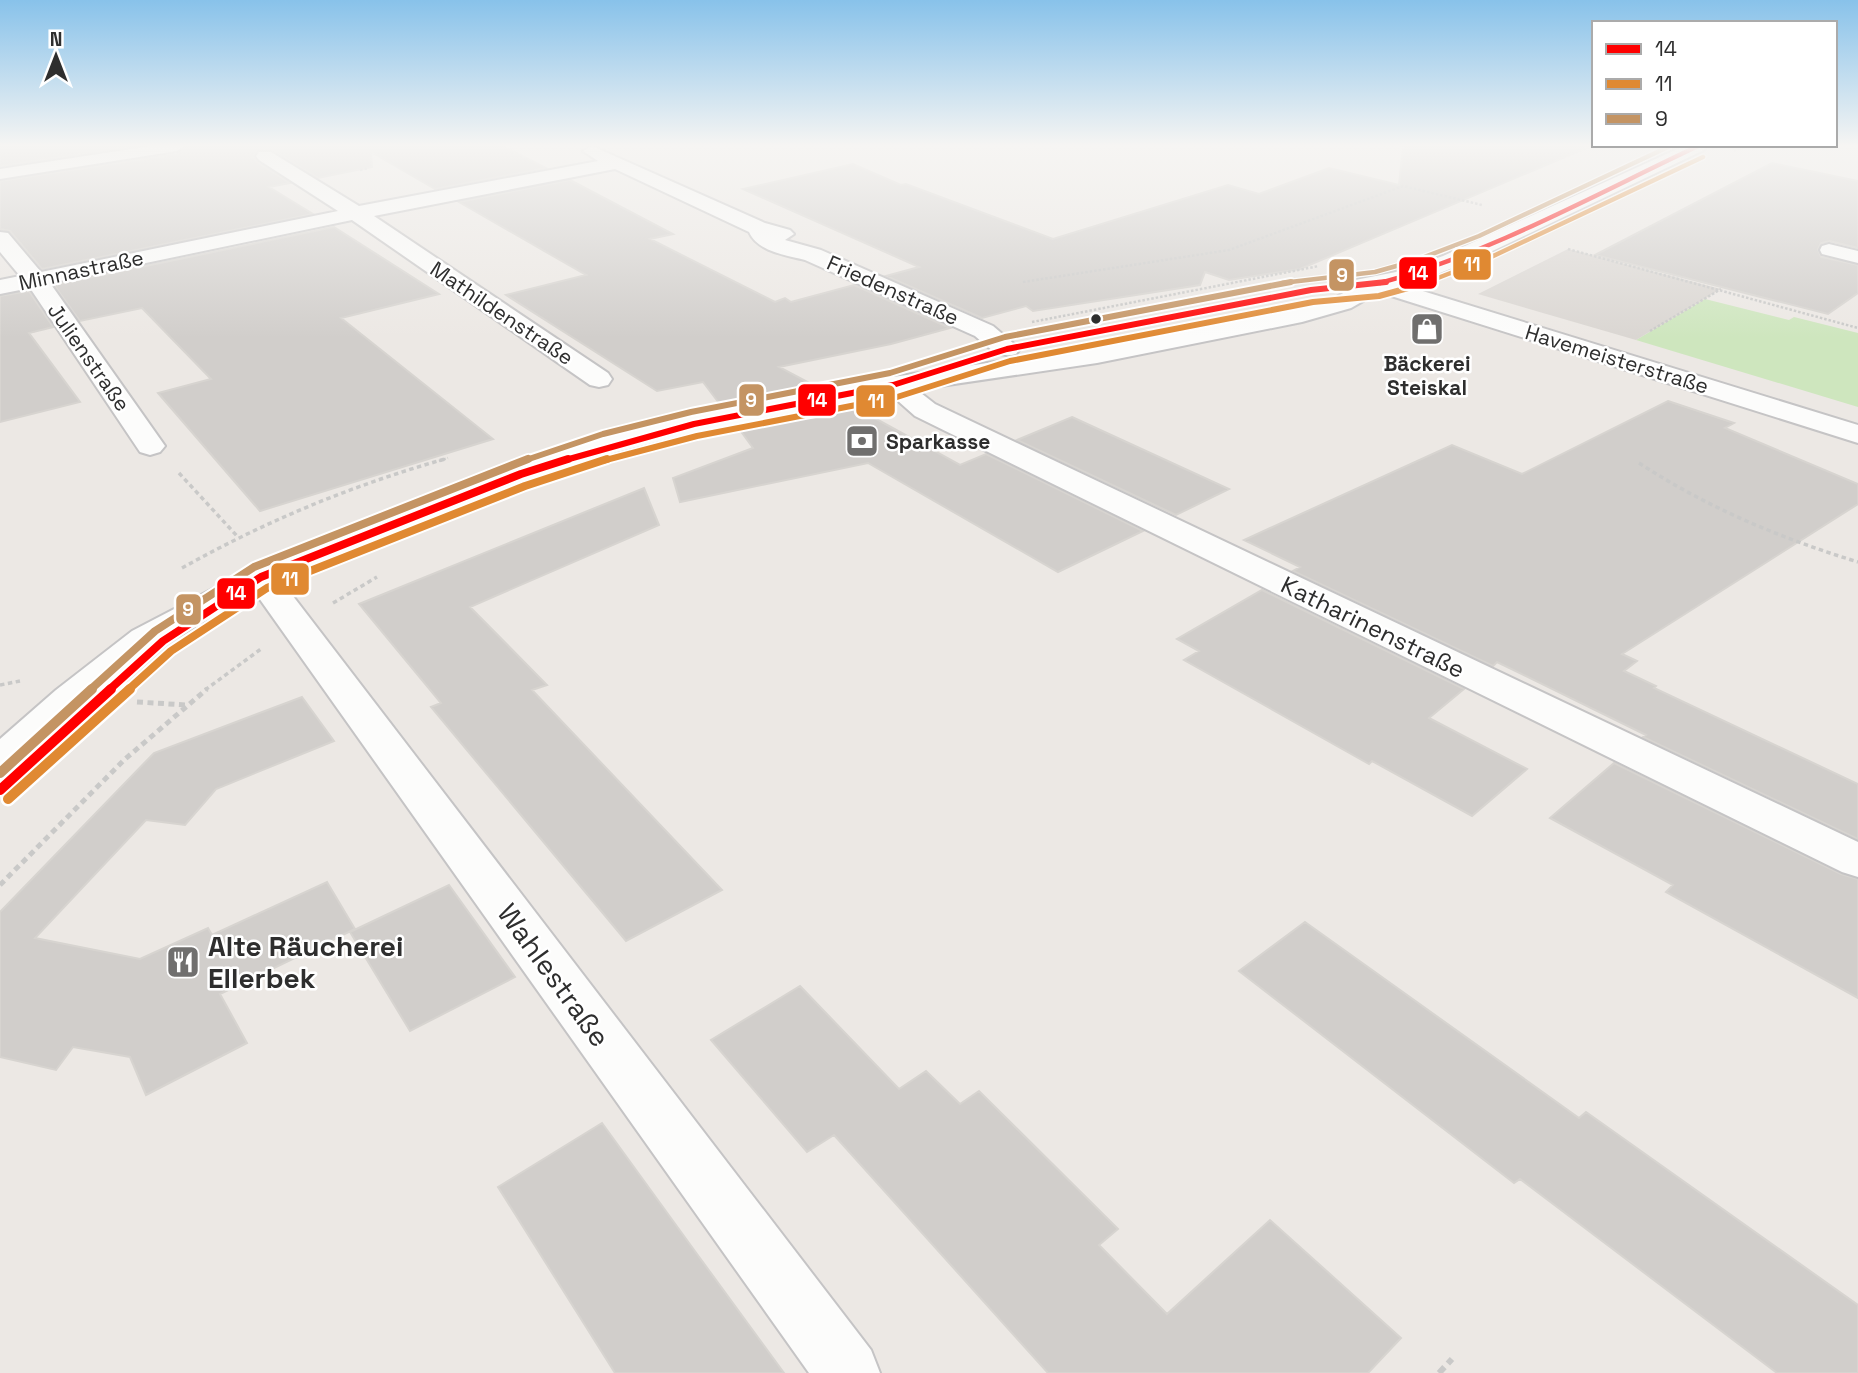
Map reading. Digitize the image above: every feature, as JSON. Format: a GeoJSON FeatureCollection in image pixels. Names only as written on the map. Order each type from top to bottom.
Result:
{"type":"FeatureCollection","features":[{"type":"Feature","properties":{"kind":"street","name":"Mathildenstraße"},"geometry":{"type":"LineString","coordinates":[[351,210],[598,379]]}},
{"type":"Feature","properties":{"kind":"street","name":"Minnastraße"},"geometry":{"type":"LineString","coordinates":[[0,287],[371,210]]}},
{"type":"Feature","properties":{"kind":"street","name":"Friedenstraße"},"geometry":{"type":"LineString","coordinates":[[719,210],[758,228],[762,237],[784,248],[813,255],[984,331],[1007,349]]}},
{"type":"Feature","properties":{"kind":"street"},"geometry":{"type":"LineString","coordinates":[[893,385],[1007,349],[1311,290],[1377,284],[1418,273],[1484,247],[1562,210]]}},
{"type":"Feature","properties":{"kind":"street","name":"Julienstraße"},"geometry":{"type":"LineString","coordinates":[[0,238],[36,280],[150,446]]}},
{"type":"Feature","properties":{"kind":"street"},"geometry":{"type":"LineString","coordinates":[[0,761],[70,698],[249,557],[607,446],[694,424],[893,385],[1097,355],[1293,317],[1343,303],[1377,284]]}},
{"type":"Feature","properties":{"kind":"street","name":"Havemeisterstraße"},"geometry":{"type":"LineString","coordinates":[[1377,284],[1858,434]]}},
{"type":"Feature","properties":{"kind":"street","name":"Katharinenstraße"},"geometry":{"type":"LineString","coordinates":[[893,385],[925,410],[1858,861]]}},
{"type":"Feature","properties":{"kind":"street"},"geometry":{"type":"LineString","coordinates":[[0,790],[163,641],[249,557]]}},
{"type":"Feature","properties":{"kind":"street","name":"Wahlestraße"},"geometry":{"type":"LineString","coordinates":[[249,557],[296,626],[848,1373]]}},
{"type":"Feature","properties":{"kind":"lane"},"geometry":{"type":"LineString","coordinates":[[1829,250],[1858,257]]}},
{"type":"Feature","properties":{"kind":"path"},"geometry":{"type":"LineString","coordinates":[[1023,282],[1229,250],[1338,210]]}},
{"type":"Feature","properties":{"kind":"path"},"geometry":{"type":"LineString","coordinates":[[1568,249],[1858,328]]}},
{"type":"Feature","properties":{"kind":"path"},"geometry":{"type":"LineString","coordinates":[[1607,356],[1721,289]]}},
{"type":"Feature","properties":{"kind":"path"},"geometry":{"type":"LineString","coordinates":[[1639,463],[1680,491],[1760,530],[1858,562]]}},
{"type":"Feature","properties":{"kind":"path"},"geometry":{"type":"LineString","coordinates":[[200,493],[249,557]]}},
{"type":"Feature","properties":{"kind":"path"},"geometry":{"type":"LineString","coordinates":[[0,885],[126,757],[226,673],[383,573]]}},
{"type":"Feature","properties":{"kind":"path"},"geometry":{"type":"LineString","coordinates":[[0,685],[20,681]]}},
{"type":"Feature","properties":{"kind":"path"},"geometry":{"type":"LineString","coordinates":[[1439,1373],[1452,1359]]}},
{"type":"Feature","properties":{"kind":"green space"},"geometry":{"type":"Polygon","coordinates":[[[1705,299],[1789,320],[1794,317],[1858,333],[1858,407],[1636,340],[1705,299]]]}},
{"type":"Feature","properties":{"kind":"shaded area"},"geometry":{"type":"Polygon","coordinates":[[[1568,249],[1721,289],[1636,340],[1478,294],[1568,249]]]}},
{"type":"Feature","properties":{"kind":"building"},"geometry":{"type":"Polygon","coordinates":[[[0,210],[307,210],[313,214],[42,269],[10,231],[0,229],[0,210]]]}},
{"type":"Feature","properties":{"kind":"building"},"geometry":{"type":"Polygon","coordinates":[[[473,210],[627,210],[673,234],[650,239],[775,302],[785,298],[791,302],[854,285],[950,328],[891,344],[779,367],[819,388],[722,407],[703,382],[657,391],[506,295],[586,275],[473,210]]]}},
{"type":"Feature","properties":{"kind":"building"},"geometry":{"type":"Polygon","coordinates":[[[791,210],[976,210],[1053,239],[1147,210],[1439,210],[1300,269],[1229,280],[1205,272],[1200,285],[1033,311],[1026,306],[982,318],[886,276],[919,267],[791,210]]]}},
{"type":"Feature","properties":{"kind":"building"},"geometry":{"type":"Polygon","coordinates":[[[1681,210],[1858,210],[1858,248],[1830,241],[1821,243],[1818,249],[1821,257],[1858,265],[1858,293],[1828,314],[1595,255],[1681,210]]]}},
{"type":"Feature","properties":{"kind":"building"},"geometry":{"type":"Polygon","coordinates":[[[334,227],[439,294],[341,318],[493,439],[260,511],[158,393],[211,379],[142,308],[80,321],[54,285],[334,227]]]}},
{"type":"Feature","properties":{"kind":"building"},"geometry":{"type":"Polygon","coordinates":[[[29,291],[53,327],[29,333],[80,402],[0,422],[0,296],[29,291]]]}},
{"type":"Feature","properties":{"kind":"building"},"geometry":{"type":"Polygon","coordinates":[[[1668,401],[1734,423],[1725,428],[1858,484],[1858,504],[1622,654],[1637,661],[1624,671],[1656,686],[1654,688],[1858,784],[1858,839],[1643,737],[1646,735],[1497,662],[1493,666],[1293,571],[1300,567],[1244,540],[1452,445],[1522,474],[1668,401]]]}},
{"type":"Feature","properties":{"kind":"building"},"geometry":{"type":"Polygon","coordinates":[[[849,404],[960,465],[986,454],[1143,531],[1058,572],[868,463],[680,502],[673,478],[753,448],[737,426],[849,404]]]}},
{"type":"Feature","properties":{"kind":"building"},"geometry":{"type":"Polygon","coordinates":[[[1072,417],[1229,489],[1176,515],[1017,440],[1072,417]]]}},
{"type":"Feature","properties":{"kind":"building"},"geometry":{"type":"Polygon","coordinates":[[[644,488],[659,525],[470,607],[547,685],[532,690],[722,890],[626,941],[431,707],[441,703],[359,604],[644,488]]]}},
{"type":"Feature","properties":{"kind":"building"},"geometry":{"type":"Polygon","coordinates":[[[1262,590],[1464,689],[1429,718],[1527,769],[1472,816],[1372,761],[1369,764],[1184,660],[1199,651],[1177,639],[1262,590]]]}},
{"type":"Feature","properties":{"kind":"building"},"geometry":{"type":"Polygon","coordinates":[[[302,697],[334,741],[216,789],[185,825],[146,820],[35,938],[140,959],[208,928],[212,935],[327,882],[355,929],[220,994],[247,1043],[146,1095],[130,1057],[73,1047],[56,1070],[0,1057],[0,912],[154,753],[302,697]]]}},
{"type":"Feature","properties":{"kind":"building"},"geometry":{"type":"Polygon","coordinates":[[[1614,763],[1841,874],[1858,879],[1858,998],[1666,892],[1673,885],[1550,818],[1614,763]]]}},
{"type":"Feature","properties":{"kind":"building"},"geometry":{"type":"Polygon","coordinates":[[[449,885],[515,977],[410,1031],[350,932],[449,885]]]}},
{"type":"Feature","properties":{"kind":"building"},"geometry":{"type":"Polygon","coordinates":[[[1305,922],[1579,1118],[1586,1112],[1858,1305],[1858,1373],[1777,1373],[1520,1179],[1514,1183],[1239,971],[1305,922]]]}},
{"type":"Feature","properties":{"kind":"building"},"geometry":{"type":"Polygon","coordinates":[[[800,986],[899,1089],[926,1071],[960,1104],[979,1091],[1118,1229],[1099,1245],[1167,1314],[1270,1220],[1401,1338],[1368,1373],[1048,1373],[834,1135],[807,1152],[711,1040],[800,986]]]}},
{"type":"Feature","properties":{"kind":"building"},"geometry":{"type":"Polygon","coordinates":[[[602,1123],[784,1373],[615,1373],[498,1187],[602,1123]]]}},
{"type":"Feature","properties":{"kind":"transit line","name":"9"},"geometry":{"type":"LineString","coordinates":[[0,773],[155,631],[254,567],[516,463],[603,434],[691,412],[890,373],[1005,337],[1309,278],[1375,272],[1414,261],[1479,236],[1534,210]]}},
{"type":"Feature","properties":{"kind":"transit line","name":"14"},"geometry":{"type":"LineString","coordinates":[[0,790],[163,641],[261,577],[521,474],[607,446],[694,424],[893,385],[1007,349],[1311,290],[1377,284],[1418,273],[1484,247],[1562,210]]}},
{"type":"Feature","properties":{"kind":"transit line","name":"11"},"geometry":{"type":"LineString","coordinates":[[8,799],[171,651],[267,588],[525,486],[610,458],[697,436],[897,397],[1010,361],[1313,302],[1379,296],[1421,285],[1489,258],[1591,210]]}},
{"type":"Feature","properties":{"kind":"place","name":"Bäckerei Steiskal"},"geometry":{"type":"Point","coordinates":[1427,329]}},
{"type":"Feature","properties":{"kind":"place","name":"Sparkasse"},"geometry":{"type":"Point","coordinates":[862,441]}},
{"type":"Feature","properties":{"kind":"place","name":"Alte Räucherei Ellerbek"},"geometry":{"type":"Point","coordinates":[183,962]}}]}
